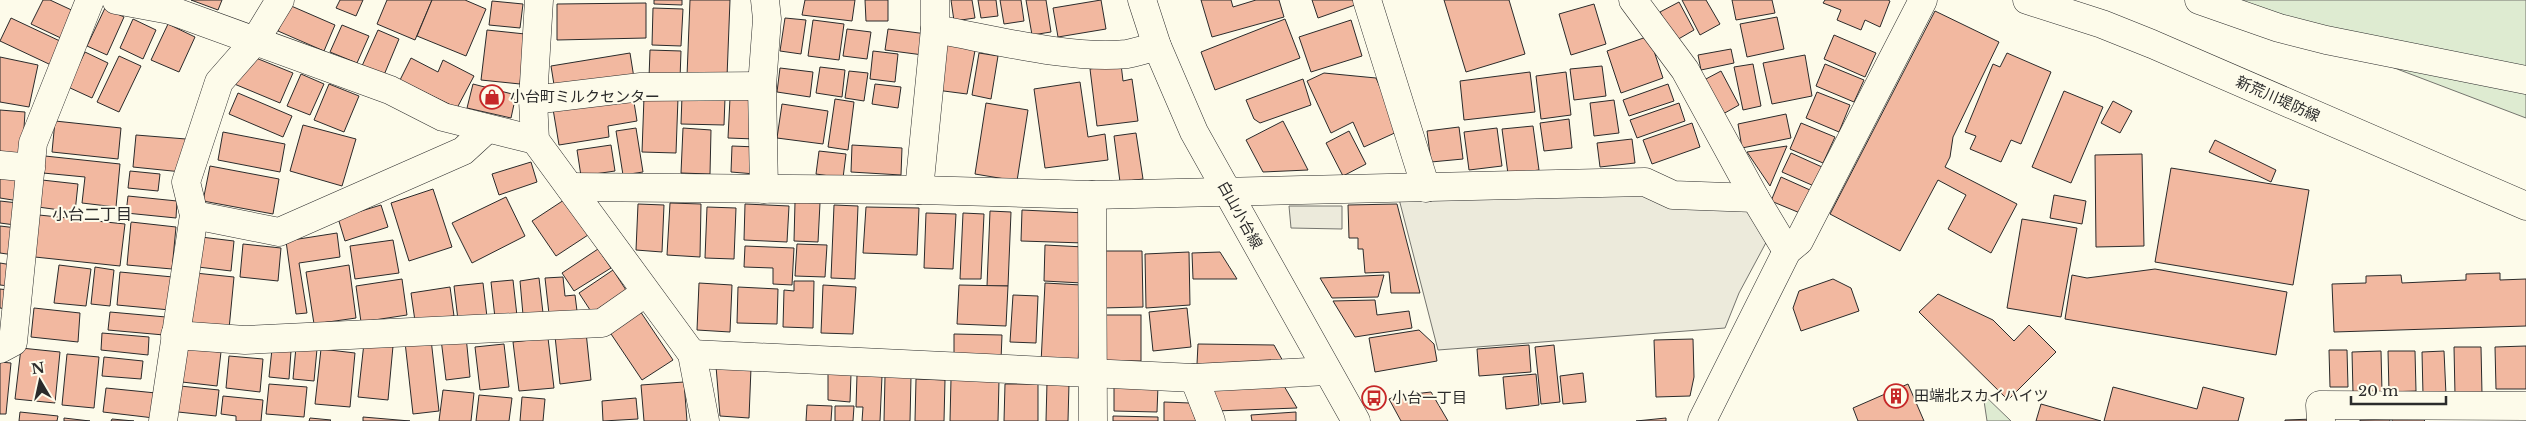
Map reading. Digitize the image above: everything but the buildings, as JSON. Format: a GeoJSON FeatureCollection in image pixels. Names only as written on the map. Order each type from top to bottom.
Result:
{"type":"FeatureCollection","features":[{"type":"Feature","properties":{"kind":"street"},"geometry":{"type":"LineString","coordinates":[[0,349],[13,342],[34,143],[90,0]]}},
{"type":"Feature","properties":{"kind":"street"},"geometry":{"type":"LineString","coordinates":[[116,0],[170,10],[390,90],[443,117],[535,140]]}},
{"type":"Feature","properties":{"kind":"street"},"geometry":{"type":"LineString","coordinates":[[163,421],[194,215],[186,182],[219,82],[255,41],[280,0]]}},
{"type":"Feature","properties":{"kind":"street"},"geometry":{"type":"LineString","coordinates":[[539,0],[534,100],[535,140],[645,293],[692,354],[705,421]]}},
{"type":"Feature","properties":{"kind":"street"},"geometry":{"type":"LineString","coordinates":[[764,189],[762,86],[767,19],[765,0]]}},
{"type":"Feature","properties":{"kind":"street"},"geometry":{"type":"LineString","coordinates":[[919,190],[935,0]]}},
{"type":"Feature","properties":{"kind":"street","name":"白山小台線"},"geometry":{"type":"LineString","coordinates":[[1142,0],[1157,46],[1194,132],[1356,421]]}},
{"type":"Feature","properties":{"kind":"street"},"geometry":{"type":"LineString","coordinates":[[1367,0],[1426,188]]}},
{"type":"Feature","properties":{"kind":"street"},"geometry":{"type":"LineString","coordinates":[[1633,0],[1685,70],[1755,198],[1787,251]]}},
{"type":"Feature","properties":{"kind":"street"},"geometry":{"type":"LineString","coordinates":[[1702,421],[1787,251],[1799,241],[1923,0]]}},
{"type":"Feature","properties":{"kind":"street","name":"新荒川堤防線"},"geometry":{"type":"LineString","coordinates":[[2026,0],[2102,24],[2152,44],[2526,206]]}},
{"type":"Feature","properties":{"kind":"street"},"geometry":{"type":"LineString","coordinates":[[2199,0],[2279,28],[2326,40],[2526,80]]}},
{"type":"Feature","properties":{"kind":"street"},"geometry":{"type":"LineString","coordinates":[[934,29],[1046,49],[1088,53],[1126,54],[1157,46]]}},
{"type":"Feature","properties":{"kind":"street"},"geometry":{"type":"LineString","coordinates":[[534,100],[641,87],[762,86]]}},
{"type":"Feature","properties":{"kind":"street"},"geometry":{"type":"LineString","coordinates":[[194,215],[279,232],[463,151],[487,129]]}},
{"type":"Feature","properties":{"kind":"street"},"geometry":{"type":"LineString","coordinates":[[0,165],[31,168]]}},
{"type":"Feature","properties":{"kind":"street"},"geometry":{"type":"LineString","coordinates":[[570,187],[919,190],[1092,195],[1645,182],[1673,195],[1755,198]]}},
{"type":"Feature","properties":{"kind":"street"},"geometry":{"type":"LineString","coordinates":[[1092,195],[1093,421]]}},
{"type":"Feature","properties":{"kind":"street"},"geometry":{"type":"LineString","coordinates":[[175,335],[245,340],[602,323],[645,293]]}},
{"type":"Feature","properties":{"kind":"street"},"geometry":{"type":"LineString","coordinates":[[692,354],[1194,378],[1327,371]]}},
{"type":"Feature","properties":{"kind":"street"},"geometry":{"type":"LineString","coordinates":[[1194,378],[1211,421]]}},
{"type":"Feature","properties":{"kind":"street"},"geometry":{"type":"LineString","coordinates":[[2321,421],[2320,405],[2439,412],[2526,406]]}},
{"type":"Feature","properties":{"kind":"green space"},"geometry":{"type":"Polygon","coordinates":[[[2239,0],[2526,0],[2526,118],[2355,53],[2239,0]]]}},
{"type":"Feature","properties":{"kind":"green space"},"geometry":{"type":"Polygon","coordinates":[[[1983,394],[2011,421],[1987,421],[1983,394]]]}},
{"type":"Feature","properties":{"kind":"shaded area"},"geometry":{"type":"Polygon","coordinates":[[[1640,191],[1750,205],[1769,237],[1739,293],[1725,328],[1438,350],[1399,199],[1640,191]]]}},
{"type":"Feature","properties":{"kind":"shaded area"},"geometry":{"type":"Polygon","coordinates":[[[1289,206],[1342,206],[1342,229],[1291,228],[1289,206]]]}},
{"type":"Feature","properties":{"kind":"place","name":"小台町ミルクセンター"},"geometry":{"type":"Point","coordinates":[492,97]}},
{"type":"Feature","properties":{"kind":"place","name":"田端北スカイハイツ"},"geometry":{"type":"Point","coordinates":[1896,396]}},
{"type":"Feature","properties":{"kind":"place","name":"小台一丁目"},"geometry":{"type":"Point","coordinates":[1374,398]}},
{"type":"Feature","properties":{"kind":"district","name":"小台二丁目"},"geometry":{"type":"Point","coordinates":[92,214]}}]}
